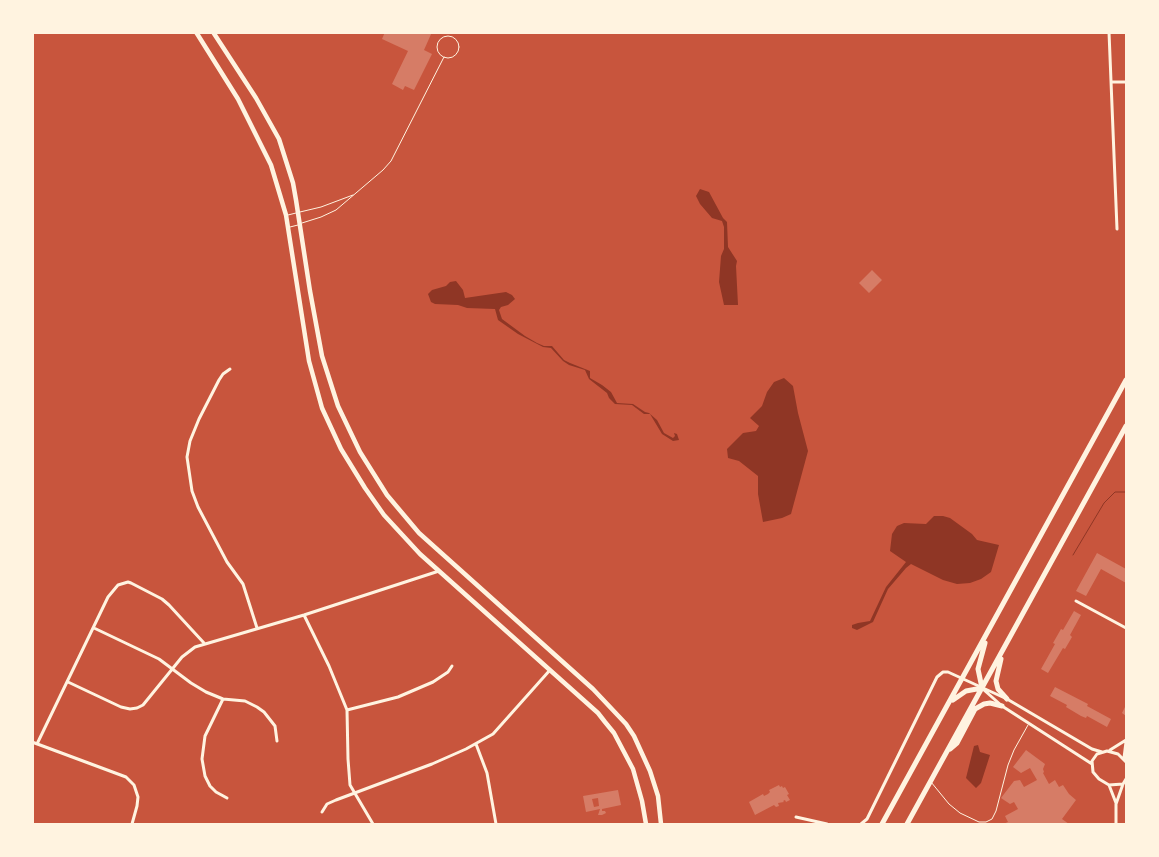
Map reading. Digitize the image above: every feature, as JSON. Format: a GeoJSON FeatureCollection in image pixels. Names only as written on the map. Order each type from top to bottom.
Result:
{"type":"FeatureCollection","features":[{"type":"Feature","properties":{"kind":"main road"},"geometry":{"type":"LineString","coordinates":[[196,32],[238,99],[263,146],[275,175],[286,215],[308,356],[316,388],[340,449],[377,506],[417,550],[598,714],[614,734],[628,759],[636,779],[646,824]]}},
{"type":"Feature","properties":{"kind":"main road"},"geometry":{"type":"LineString","coordinates":[[213,32],[279,139],[293,183],[322,356],[338,406],[368,466],[387,495],[419,533],[593,689],[626,724],[634,736],[650,771],[658,796],[661,824]]}},
{"type":"Feature","properties":{"kind":"main road"},"geometry":{"type":"LineString","coordinates":[[882,824],[946,711],[1126,380]]}},
{"type":"Feature","properties":{"kind":"main road"},"geometry":{"type":"LineString","coordinates":[[907,824],[1126,426]]}},
{"type":"Feature","properties":{"kind":"main road"},"geometry":{"type":"LineString","coordinates":[[982,688],[978,665],[988,631]]}},
{"type":"Feature","properties":{"kind":"main road"},"geometry":{"type":"LineString","coordinates":[[1005,647],[996,680],[998,688],[1008,699]]}},
{"type":"Feature","properties":{"kind":"main road"},"geometry":{"type":"LineString","coordinates":[[946,711],[954,700],[964,692],[982,688]]}},
{"type":"Feature","properties":{"kind":"main road"},"geometry":{"type":"LineString","coordinates":[[948,750],[957,743],[975,710],[984,704],[990,703],[1002,706]]}},
{"type":"Feature","properties":{"kind":"street"},"geometry":{"type":"LineString","coordinates":[[1109,32],[1117,229]]}},
{"type":"Feature","properties":{"kind":"street"},"geometry":{"type":"LineString","coordinates":[[1111,82],[1126,82]]}},
{"type":"Feature","properties":{"kind":"street"},"geometry":{"type":"LineString","coordinates":[[230,369],[219,380],[199,419],[188,447],[188,463],[192,491],[198,507],[227,562],[243,584],[257,628]]}},
{"type":"Feature","properties":{"kind":"street"},"geometry":{"type":"LineString","coordinates":[[68,682],[115,704],[130,709],[140,707],[182,656],[204,643],[304,615],[439,571]]}},
{"type":"Feature","properties":{"kind":"street"},"geometry":{"type":"LineString","coordinates":[[132,824],[138,797],[136,789],[126,777],[34,743],[68,682],[108,597],[121,584],[128,582],[136,584],[168,605],[204,643]]}},
{"type":"Feature","properties":{"kind":"street"},"geometry":{"type":"LineString","coordinates":[[1076,601],[1126,628],[1126,623]]}},
{"type":"Feature","properties":{"kind":"street"},"geometry":{"type":"LineString","coordinates":[[304,615],[348,710],[350,785],[373,824]]}},
{"type":"Feature","properties":{"kind":"street"},"geometry":{"type":"LineString","coordinates":[[94,628],[159,659],[200,689],[223,698],[245,701],[264,712],[275,726],[277,741]]}},
{"type":"Feature","properties":{"kind":"street"},"geometry":{"type":"LineString","coordinates":[[348,710],[398,697],[433,682],[448,672],[452,666]]}},
{"type":"Feature","properties":{"kind":"street"},"geometry":{"type":"LineString","coordinates":[[322,812],[327,804],[432,764],[493,734],[550,670]]}},
{"type":"Feature","properties":{"kind":"street"},"geometry":{"type":"LineString","coordinates":[[861,824],[867,819],[937,677],[943,672],[964,678],[1008,699],[1092,749],[1102,752]]}},
{"type":"Feature","properties":{"kind":"street"},"geometry":{"type":"LineString","coordinates":[[982,688],[1002,706],[1092,764]]}},
{"type":"Feature","properties":{"kind":"street"},"geometry":{"type":"LineString","coordinates":[[223,698],[205,736],[202,759],[205,776],[210,786],[227,798]]}},
{"type":"Feature","properties":{"kind":"street"},"geometry":{"type":"LineString","coordinates":[[1123,784],[1109,785],[1095,776],[1092,764],[1096,755],[1126,740]]}},
{"type":"Feature","properties":{"kind":"street"},"geometry":{"type":"LineString","coordinates":[[1125,760],[1126,740]]}},
{"type":"Feature","properties":{"kind":"street"},"geometry":{"type":"LineString","coordinates":[[476,744],[487,773],[496,824]]}},
{"type":"Feature","properties":{"kind":"street"},"geometry":{"type":"LineString","coordinates":[[1107,751],[1116,753],[1125,760]]}},
{"type":"Feature","properties":{"kind":"street"},"geometry":{"type":"LineString","coordinates":[[1116,824],[1116,804],[1126,779]]}},
{"type":"Feature","properties":{"kind":"street"},"geometry":{"type":"LineString","coordinates":[[1109,785],[1116,804]]}},
{"type":"Feature","properties":{"kind":"street"},"geometry":{"type":"LineString","coordinates":[[796,816],[827,824]]}},
{"type":"Feature","properties":{"kind":"lane"},"geometry":{"type":"LineString","coordinates":[[450,36],[458,42],[460,48],[454,56],[444,57],[437,49],[438,44],[440,40],[450,36]]}},
{"type":"Feature","properties":{"kind":"lane"},"geometry":{"type":"LineString","coordinates":[[288,228],[330,214],[356,194],[391,162],[444,57]]}},
{"type":"Feature","properties":{"kind":"lane"},"geometry":{"type":"LineString","coordinates":[[286,215],[321,207],[356,194]]}},
{"type":"Feature","properties":{"kind":"lane"},"geometry":{"type":"LineString","coordinates":[[931,781],[949,804],[960,814],[979,822],[986,822],[992,819],[996,811],[1008,765],[1014,750],[1030,723]]}},
{"type":"Feature","properties":{"kind":"shaded area"},"geometry":{"type":"Polygon","coordinates":[[[700,189],[709,192],[727,222],[728,247],[737,261],[738,305],[724,305],[719,282],[721,256],[724,249],[724,227],[722,221],[712,218],[700,204],[696,196],[700,189]]]}},
{"type":"Feature","properties":{"kind":"shaded area"},"geometry":{"type":"Polygon","coordinates":[[[456,281],[463,290],[465,298],[506,292],[512,295],[515,299],[499,310],[502,319],[537,343],[544,346],[552,346],[564,360],[590,371],[590,378],[611,392],[617,403],[633,404],[649,413],[657,420],[664,433],[673,438],[675,436],[674,433],[677,434],[679,440],[673,441],[662,434],[650,414],[644,414],[632,405],[615,404],[607,393],[589,379],[585,370],[569,365],[551,348],[543,347],[518,334],[498,320],[495,309],[467,308],[431,302],[428,294],[432,290],[456,281]]]}},
{"type":"Feature","properties":{"kind":"shaded area"},"geometry":{"type":"Polygon","coordinates":[[[784,378],[793,386],[808,451],[791,514],[763,522],[758,494],[758,476],[739,461],[728,458],[727,449],[743,433],[756,431],[759,426],[750,418],[762,406],[767,392],[774,382],[784,378]]]}},
{"type":"Feature","properties":{"kind":"shaded area"},"geometry":{"type":"Polygon","coordinates":[[[934,516],[950,518],[977,540],[999,545],[991,572],[981,579],[970,583],[957,584],[943,580],[911,564],[888,589],[873,622],[857,630],[852,628],[852,625],[870,621],[886,587],[906,562],[890,551],[892,534],[897,526],[904,523],[926,524],[934,516]]]}},
{"type":"Feature","properties":{"kind":"shaded area"},"geometry":{"type":"Polygon","coordinates":[[[978,745],[980,752],[990,755],[981,783],[976,788],[966,778],[974,746],[978,745]]]}},
{"type":"Feature","properties":{"kind":"building"},"geometry":{"type":"Polygon","coordinates":[[[385,32],[432,32],[424,50],[432,54],[414,90],[405,86],[403,90],[392,84],[408,51],[382,39],[385,32]]]}},
{"type":"Feature","properties":{"kind":"building"},"geometry":{"type":"Polygon","coordinates":[[[872,270],[882,280],[869,293],[859,283],[872,270]]]}},
{"type":"Feature","properties":{"kind":"building"},"geometry":{"type":"Polygon","coordinates":[[[1097,553],[1126,569],[1126,583],[1101,569],[1086,596],[1076,591],[1097,553]]]}},
{"type":"Feature","properties":{"kind":"building"},"geometry":{"type":"Polygon","coordinates":[[[1074,611],[1081,615],[1070,635],[1072,637],[1048,673],[1041,669],[1055,644],[1053,643],[1074,611]]]}},
{"type":"Feature","properties":{"kind":"building"},"geometry":{"type":"Polygon","coordinates":[[[1055,687],[1088,704],[1087,706],[1111,719],[1107,727],[1087,716],[1086,718],[1081,716],[1066,707],[1067,705],[1050,696],[1055,687]]]}},
{"type":"Feature","properties":{"kind":"building"},"geometry":{"type":"Polygon","coordinates":[[[1126,705],[1126,716],[1122,713],[1126,705]]]}},
{"type":"Feature","properties":{"kind":"building"},"geometry":{"type":"Polygon","coordinates":[[[1026,750],[1045,764],[1043,773],[1049,784],[1055,780],[1059,787],[1063,785],[1076,800],[1062,819],[1069,824],[1003,824],[1008,822],[1005,816],[1018,809],[1014,802],[1010,804],[1001,798],[1014,781],[1020,780],[1024,787],[1037,780],[1030,768],[1021,773],[1013,767],[1026,750]]]}},
{"type":"Feature","properties":{"kind":"building"},"geometry":{"type":"Polygon","coordinates":[[[779,785],[783,788],[785,787],[790,800],[778,803],[779,806],[776,807],[774,805],[755,815],[749,802],[763,794],[764,796],[768,794],[769,790],[779,785]]]}},
{"type":"Feature","properties":{"kind":"building"},"geometry":{"type":"Polygon","coordinates":[[[618,790],[621,805],[602,809],[606,813],[598,815],[600,809],[586,812],[583,796],[618,790]],[[598,798],[592,799],[594,807],[599,806],[598,798]]]}},
{"type":"Feature","properties":{"kind":"waterway"},"geometry":{"type":"LineString","coordinates":[[1073,555],[1104,503],[1115,492],[1126,492]]}}]}
